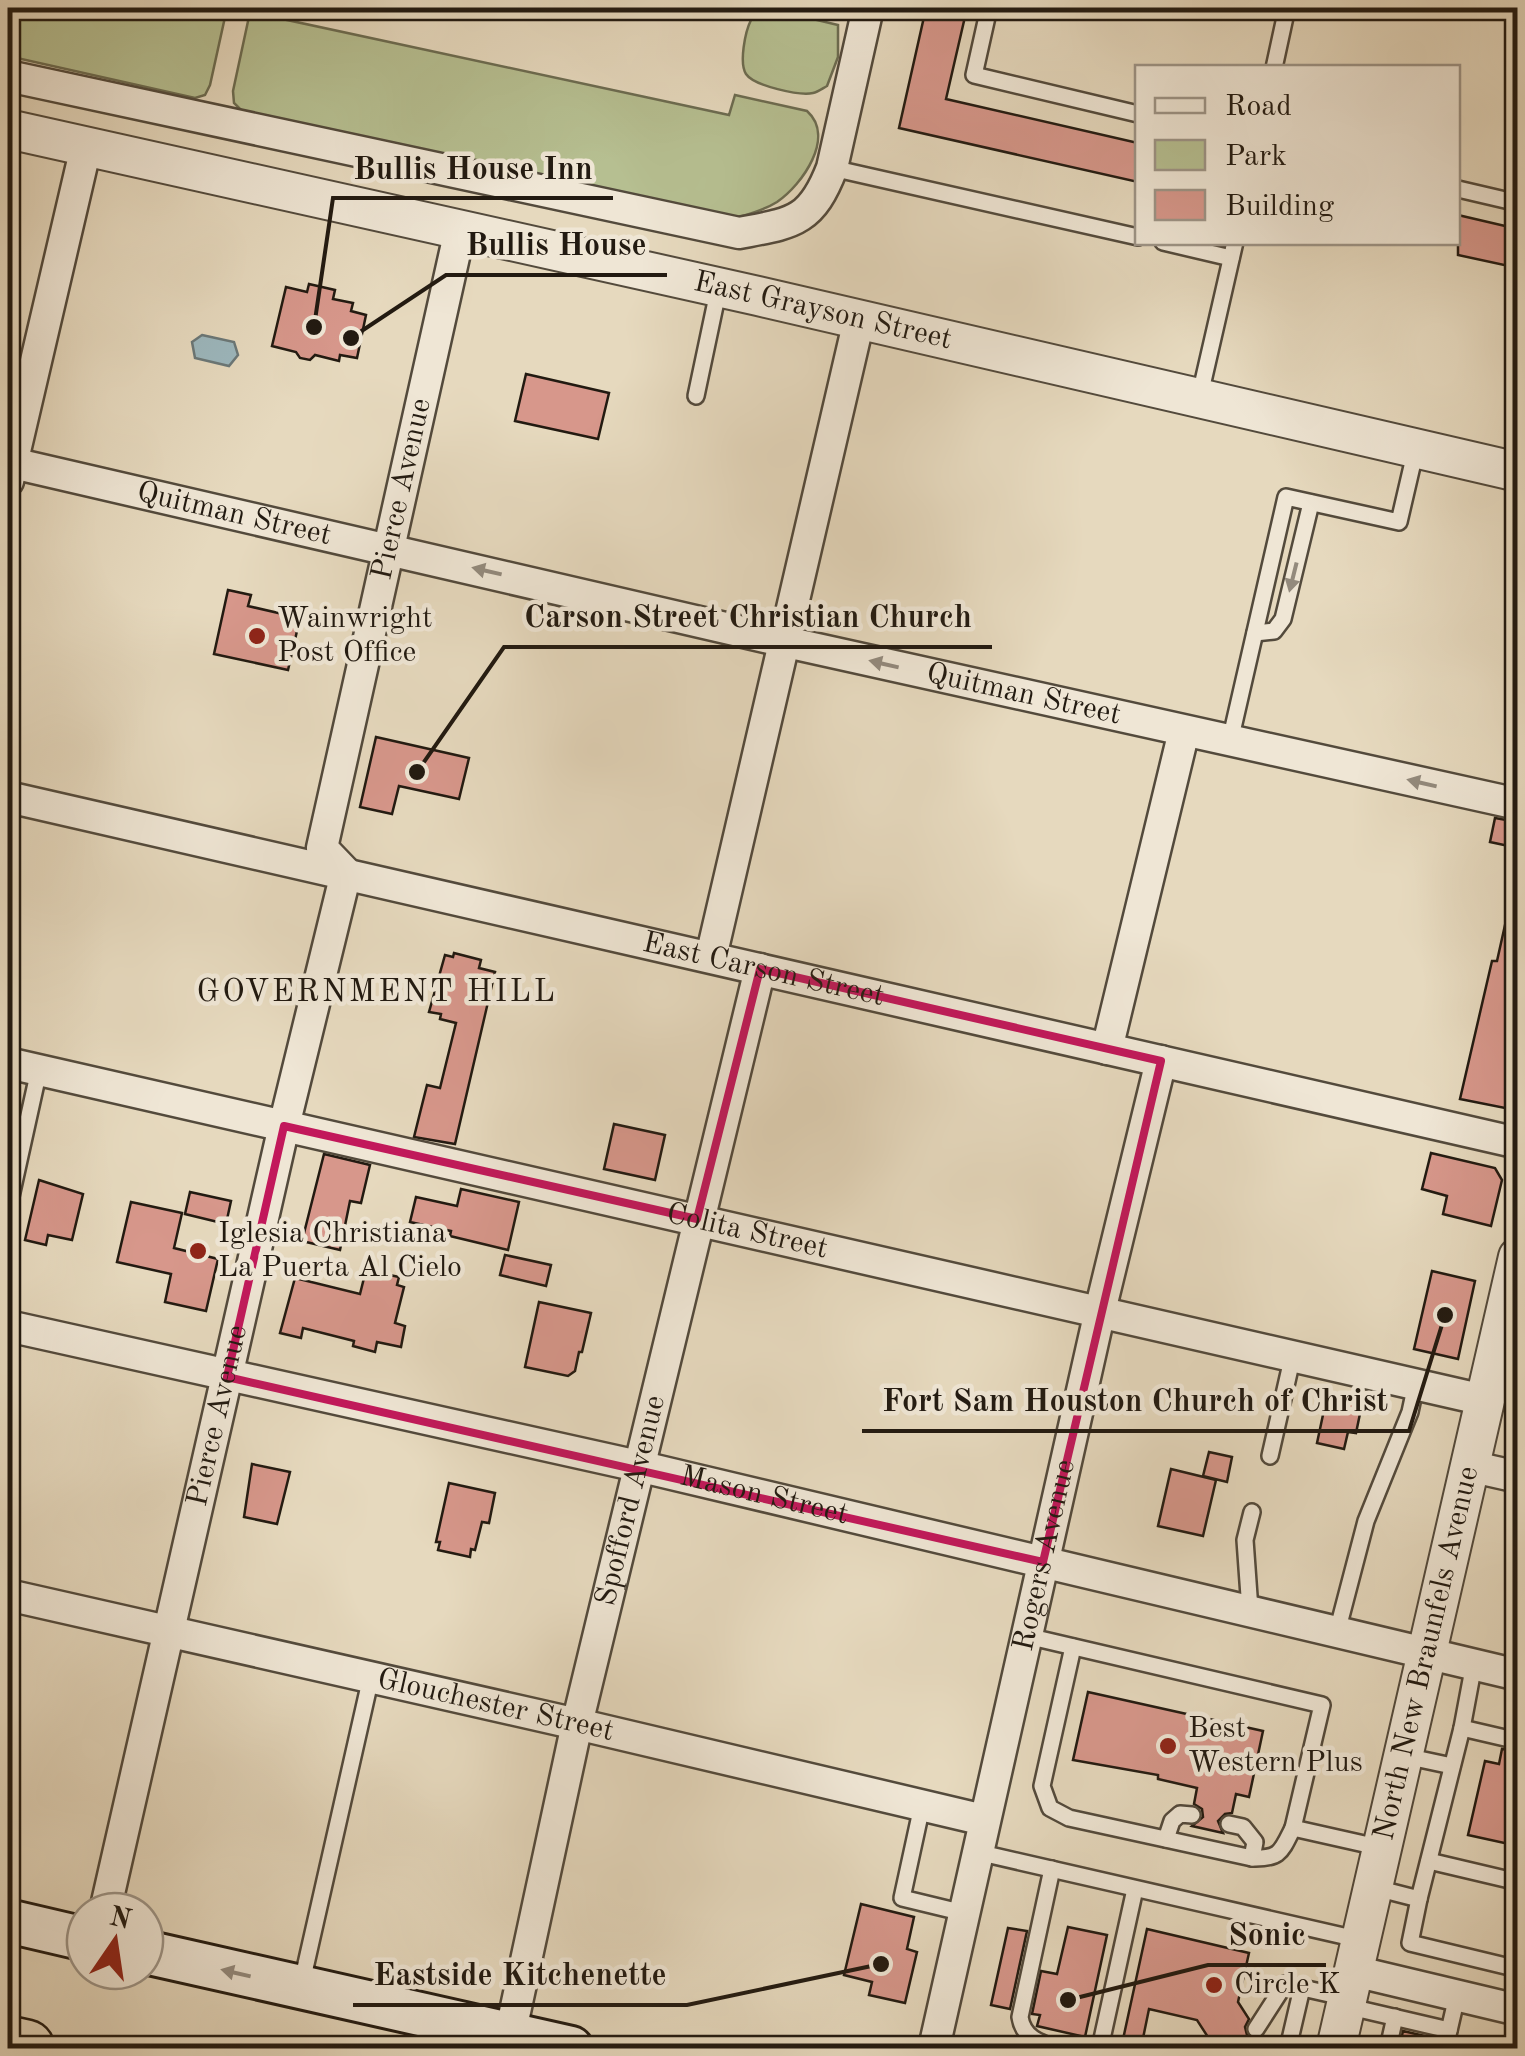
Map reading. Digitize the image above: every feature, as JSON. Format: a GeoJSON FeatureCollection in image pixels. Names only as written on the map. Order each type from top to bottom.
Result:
{"type":"FeatureCollection","features":[{"type":"Feature","properties":{"kind":"highway"},"geometry":{"type":"LineString","coordinates":[[8,2044],[26,2048]]}},
{"type":"Feature","properties":{"kind":"main road"},"geometry":{"type":"LineString","coordinates":[[8,1921],[65,1934]]}},
{"type":"Feature","properties":{"kind":"main road"},"geometry":{"type":"LineString","coordinates":[[165,1957],[570,2048]]}},
{"type":"Feature","properties":{"kind":"street"},"geometry":{"type":"LineString","coordinates":[[8,76],[739,234],[798,219],[823,191],[832,168],[868,8]]}},
{"type":"Feature","properties":{"kind":"street","name":"East Grayson Street"},"geometry":{"type":"LineString","coordinates":[[8,129],[1518,472]]}},
{"type":"Feature","properties":{"kind":"street"},"geometry":{"type":"LineString","coordinates":[[9,470],[86,147]]}},
{"type":"Feature","properties":{"kind":"street","name":"Pierce Avenue"},"geometry":{"type":"LineString","coordinates":[[110,1891],[346,872],[322,848],[460,230]]}},
{"type":"Feature","properties":{"kind":"street"},"geometry":{"type":"LineString","coordinates":[[711,957],[859,320]]}},
{"type":"Feature","properties":{"kind":"street","name":"Quitman Street"},"geometry":{"type":"LineString","coordinates":[[9,470],[388,548],[786,642],[1518,804]]}},
{"type":"Feature","properties":{"kind":"street"},"geometry":{"type":"LineString","coordinates":[[1107,1049],[1184,731]]}},
{"type":"Feature","properties":{"kind":"street","name":"East Carson Street"},"geometry":{"type":"LineString","coordinates":[[8,797],[1518,1144]]}},
{"type":"Feature","properties":{"kind":"street","name":"Spofford Avenue"},"geometry":{"type":"LineString","coordinates":[[510,2034],[638,1466],[760,968]]}},
{"type":"Feature","properties":{"kind":"street","name":"Rogers Avenue"},"geometry":{"type":"LineString","coordinates":[[934,2048],[1100,1310],[1161,1061]]}},
{"type":"Feature","properties":{"kind":"street","name":"Colita Street"},"geometry":{"type":"LineString","coordinates":[[8,1062],[1484,1400]]}},
{"type":"Feature","properties":{"kind":"street","name":"North New Braunfels Avenue"},"geometry":{"type":"LineString","coordinates":[[1336,2048],[1518,1256]]}},
{"type":"Feature","properties":{"kind":"street","name":"Mason Street"},"geometry":{"type":"LineString","coordinates":[[8,1326],[638,1466],[1518,1675]]}},
{"type":"Feature","properties":{"kind":"street"},"geometry":{"type":"LineString","coordinates":[[1469,1466],[1518,1477]]}},
{"type":"Feature","properties":{"kind":"street","name":"Glouchester Street"},"geometry":{"type":"LineString","coordinates":[[8,1595],[984,1820]]}},
{"type":"Feature","properties":{"kind":"street"},"geometry":{"type":"LineString","coordinates":[[1352,1979],[1518,2010]]}},
{"type":"Feature","properties":{"kind":"lane"},"geometry":{"type":"LineString","coordinates":[[989,8],[974,75],[1135,113]]}},
{"type":"Feature","properties":{"kind":"lane"},"geometry":{"type":"LineString","coordinates":[[1275,65],[1287,8]]}},
{"type":"Feature","properties":{"kind":"lane"},"geometry":{"type":"LineString","coordinates":[[832,168],[1135,236]]}},
{"type":"Feature","properties":{"kind":"lane"},"geometry":{"type":"LineString","coordinates":[[1460,189],[1518,203]]}},
{"type":"Feature","properties":{"kind":"lane"},"geometry":{"type":"LineString","coordinates":[[1190,245],[1233,250],[1198,398]]}},
{"type":"Feature","properties":{"kind":"lane"},"geometry":{"type":"LineString","coordinates":[[696,396],[719,288]]}},
{"type":"Feature","properties":{"kind":"lane"},"geometry":{"type":"LineString","coordinates":[[1230,741],[1286,497],[1399,522],[1416,449]]}},
{"type":"Feature","properties":{"kind":"lane"},"geometry":{"type":"LineString","coordinates":[[1255,633],[1274,630],[1283,619],[1311,503]]}},
{"type":"Feature","properties":{"kind":"lane"},"geometry":{"type":"LineString","coordinates":[[8,1210],[39,1070]]}},
{"type":"Feature","properties":{"kind":"lane"},"geometry":{"type":"LineString","coordinates":[[1270,1456],[1293,1355]]}},
{"type":"Feature","properties":{"kind":"lane"},"geometry":{"type":"LineString","coordinates":[[1336,1632],[1366,1521],[1410,1412],[1416,1384]]}},
{"type":"Feature","properties":{"kind":"lane"},"geometry":{"type":"LineString","coordinates":[[1250,1610],[1246,1540],[1252,1512]]}},
{"type":"Feature","properties":{"kind":"lane"},"geometry":{"type":"LineString","coordinates":[[1027,1636],[1322,1705],[1294,1828],[1282,1851],[1270,1859],[1252,1858],[1069,1818],[1050,1808],[1042,1786],[1074,1647]]}},
{"type":"Feature","properties":{"kind":"lane"},"geometry":{"type":"LineString","coordinates":[[1474,1664],[1410,1943],[1518,1969]]}},
{"type":"Feature","properties":{"kind":"lane"},"geometry":{"type":"LineString","coordinates":[[301,1988],[371,1678]]}},
{"type":"Feature","properties":{"kind":"lane"},"geometry":{"type":"LineString","coordinates":[[1462,1728],[1518,1741]]}},
{"type":"Feature","properties":{"kind":"lane"},"geometry":{"type":"LineString","coordinates":[[1401,1755],[1452,1766]]}},
{"type":"Feature","properties":{"kind":"lane"},"geometry":{"type":"LineString","coordinates":[[922,1806],[902,1898],[964,1913]]}},
{"type":"Feature","properties":{"kind":"lane"},"geometry":{"type":"LineString","coordinates":[[1166,1839],[1172,1822],[1180,1814],[1192,1816]]}},
{"type":"Feature","properties":{"kind":"lane"},"geometry":{"type":"LineString","coordinates":[[1229,1824],[1243,1827],[1255,1842],[1252,1858]]}},
{"type":"Feature","properties":{"kind":"lane"},"geometry":{"type":"LineString","coordinates":[[1294,1828],[1382,1848]]}},
{"type":"Feature","properties":{"kind":"lane"},"geometry":{"type":"LineString","coordinates":[[977,1852],[1135,1888],[1352,1979],[1395,2017],[1449,2030]]}},
{"type":"Feature","properties":{"kind":"lane"},"geometry":{"type":"LineString","coordinates":[[1428,1861],[1518,1882]]}},
{"type":"Feature","properties":{"kind":"lane"},"geometry":{"type":"LineString","coordinates":[[1052,1870],[1020,2017],[1022,2028],[1031,2038],[1056,2048]]}},
{"type":"Feature","properties":{"kind":"lane"},"geometry":{"type":"LineString","coordinates":[[1373,1887],[1419,1899]]}},
{"type":"Feature","properties":{"kind":"lane"},"geometry":{"type":"LineString","coordinates":[[1100,2048],[1135,1888]]}},
{"type":"Feature","properties":{"kind":"lane"},"geometry":{"type":"LineString","coordinates":[[1256,2030],[1285,1984],[1302,1988],[1352,1979]]}},
{"type":"Feature","properties":{"kind":"lane"},"geometry":{"type":"LineString","coordinates":[[1288,2048],[1302,1988]]}},
{"type":"Feature","properties":{"kind":"lane"},"geometry":{"type":"LineString","coordinates":[[1445,2048],[1456,1996]]}},
{"type":"Feature","properties":{"kind":"lane"},"geometry":{"type":"LineString","coordinates":[[1391,2046],[1395,2017]]}},
{"type":"Feature","properties":{"kind":"highlighted area"},"geometry":{"type":"Polygon","coordinates":[[[760,969],[1161,1061],[1043,1562],[227,1377],[284,1126],[697,1219],[760,969]]]}},
{"type":"Feature","properties":{"kind":"green space"},"geometry":{"type":"Polygon","coordinates":[[[8,8],[227,8],[210,85],[205,95],[195,98],[8,56],[8,8]]]}},
{"type":"Feature","properties":{"kind":"green space"},"geometry":{"type":"Polygon","coordinates":[[[771,9],[838,25],[838,57],[827,86],[813,93],[798,93],[767,86],[746,74],[743,55],[749,25],[757,13],[771,9]]]}},
{"type":"Feature","properties":{"kind":"green space"},"geometry":{"type":"Polygon","coordinates":[[[250,12],[729,115],[735,95],[807,111],[815,122],[817,147],[805,173],[777,202],[749,214],[724,218],[242,111],[234,103],[233,91],[250,12]]]}},
{"type":"Feature","properties":{"kind":"water"},"geometry":{"type":"Polygon","coordinates":[[[202,335],[234,342],[238,355],[229,366],[195,358],[192,342],[202,335]]]}},
{"type":"Feature","properties":{"kind":"building"},"geometry":{"type":"Polygon","coordinates":[[[926,8],[967,8],[946,99],[1135,142],[1135,181],[899,128],[926,8]]]}},
{"type":"Feature","properties":{"kind":"building"},"geometry":{"type":"Polygon","coordinates":[[[1460,215],[1518,229],[1518,268],[1458,255],[1460,215]]]}},
{"type":"Feature","properties":{"kind":"building"},"geometry":{"type":"Polygon","coordinates":[[[309,284],[335,290],[333,299],[353,303],[351,311],[366,315],[357,358],[340,355],[339,361],[315,355],[310,360],[272,346],[286,287],[307,292],[309,284]]]}},
{"type":"Feature","properties":{"kind":"building"},"geometry":{"type":"Polygon","coordinates":[[[526,374],[609,393],[598,439],[515,421],[526,374]]]}},
{"type":"Feature","properties":{"kind":"building","name":"Wainwright Post Office"},"geometry":{"type":"Polygon","coordinates":[[[228,590],[251,595],[248,606],[300,618],[288,670],[214,654],[228,590]]]}},
{"type":"Feature","properties":{"kind":"building"},"geometry":{"type":"Polygon","coordinates":[[[376,737],[469,758],[459,799],[399,786],[392,814],[360,807],[376,737]]]}},
{"type":"Feature","properties":{"kind":"building"},"geometry":{"type":"Polygon","coordinates":[[[1495,818],[1518,822],[1518,848],[1490,842],[1495,818]]]}},
{"type":"Feature","properties":{"kind":"building"},"geometry":{"type":"Polygon","coordinates":[[[1509,907],[1518,908],[1518,1104],[1510,1109],[1460,1099],[1492,961],[1497,961],[1509,907]]]}},
{"type":"Feature","properties":{"kind":"building"},"geometry":{"type":"Polygon","coordinates":[[[454,953],[481,960],[479,968],[495,972],[455,1144],[414,1137],[427,1085],[440,1088],[456,1023],[429,1012],[445,955],[453,957],[454,953]]]}},
{"type":"Feature","properties":{"kind":"building"},"geometry":{"type":"Polygon","coordinates":[[[614,1124],[665,1135],[655,1180],[604,1169],[614,1124]]]}},
{"type":"Feature","properties":{"kind":"building"},"geometry":{"type":"Polygon","coordinates":[[[1431,1153],[1495,1168],[1502,1180],[1491,1226],[1443,1214],[1447,1196],[1422,1189],[1431,1153]]]}},
{"type":"Feature","properties":{"kind":"building"},"geometry":{"type":"Polygon","coordinates":[[[324,1154],[370,1165],[361,1203],[350,1201],[340,1250],[302,1241],[324,1154]]]}},
{"type":"Feature","properties":{"kind":"building"},"geometry":{"type":"Polygon","coordinates":[[[39,1180],[83,1194],[72,1240],[48,1235],[46,1245],[25,1240],[39,1180]]]}},
{"type":"Feature","properties":{"kind":"building"},"geometry":{"type":"Polygon","coordinates":[[[461,1189],[519,1202],[508,1250],[410,1222],[416,1197],[457,1206],[461,1189]]]}},
{"type":"Feature","properties":{"kind":"building"},"geometry":{"type":"Polygon","coordinates":[[[190,1192],[231,1201],[226,1224],[185,1214],[190,1192]]]}},
{"type":"Feature","properties":{"kind":"building"},"geometry":{"type":"Polygon","coordinates":[[[131,1202],[182,1213],[174,1248],[218,1259],[206,1311],[165,1302],[171,1274],[117,1262],[131,1202]]]}},
{"type":"Feature","properties":{"kind":"building"},"geometry":{"type":"Polygon","coordinates":[[[505,1255],[551,1265],[546,1286],[500,1275],[505,1255]]]}},
{"type":"Feature","properties":{"kind":"building"},"geometry":{"type":"Polygon","coordinates":[[[366,1270],[399,1277],[397,1285],[404,1287],[395,1323],[405,1326],[401,1347],[377,1342],[375,1352],[353,1346],[354,1341],[303,1328],[301,1338],[280,1333],[295,1278],[360,1294],[366,1270]]]}},
{"type":"Feature","properties":{"kind":"building"},"geometry":{"type":"Polygon","coordinates":[[[1432,1271],[1475,1281],[1458,1359],[1414,1349],[1432,1271]]]}},
{"type":"Feature","properties":{"kind":"building"},"geometry":{"type":"Polygon","coordinates":[[[539,1302],[591,1313],[582,1352],[575,1371],[568,1376],[525,1367],[539,1302]]]}},
{"type":"Feature","properties":{"kind":"building"},"geometry":{"type":"Polygon","coordinates":[[[1327,1396],[1362,1404],[1356,1433],[1348,1432],[1344,1449],[1317,1443],[1327,1396]]]}},
{"type":"Feature","properties":{"kind":"building"},"geometry":{"type":"Polygon","coordinates":[[[1209,1452],[1232,1457],[1227,1482],[1203,1476],[1209,1452]]]}},
{"type":"Feature","properties":{"kind":"building"},"geometry":{"type":"Polygon","coordinates":[[[252,1464],[290,1472],[277,1524],[244,1517],[252,1464]]]}},
{"type":"Feature","properties":{"kind":"building"},"geometry":{"type":"Polygon","coordinates":[[[1171,1469],[1216,1480],[1203,1536],[1158,1526],[1171,1469]]]}},
{"type":"Feature","properties":{"kind":"building"},"geometry":{"type":"Polygon","coordinates":[[[449,1483],[495,1493],[489,1523],[482,1522],[470,1557],[438,1550],[440,1542],[436,1542],[449,1483]]]}},
{"type":"Feature","properties":{"kind":"building","name":"Best Western Plus"},"geometry":{"type":"Polygon","coordinates":[[[1088,1692],[1263,1731],[1249,1797],[1236,1794],[1232,1813],[1218,1821],[1223,1833],[1192,1826],[1203,1817],[1202,1809],[1194,1804],[1197,1788],[1158,1779],[1158,1775],[1073,1760],[1088,1692]]]}},
{"type":"Feature","properties":{"kind":"building"},"geometry":{"type":"Polygon","coordinates":[[[1502,1749],[1518,1752],[1518,1846],[1468,1835],[1485,1761],[1499,1764],[1502,1749]]]}},
{"type":"Feature","properties":{"kind":"building"},"geometry":{"type":"Polygon","coordinates":[[[861,1904],[914,1917],[907,1949],[917,1952],[905,2003],[869,1995],[872,1982],[844,1975],[861,1904]]]}},
{"type":"Feature","properties":{"kind":"building"},"geometry":{"type":"Polygon","coordinates":[[[1068,1927],[1107,1935],[1085,2037],[1037,2026],[1040,2015],[1032,2014],[1041,1971],[1057,1974],[1068,1927]]]}},
{"type":"Feature","properties":{"kind":"building"},"geometry":{"type":"Polygon","coordinates":[[[1008,1928],[1027,1931],[1010,2009],[991,2005],[1008,1928]]]}},
{"type":"Feature","properties":{"kind":"building"},"geometry":{"type":"Polygon","coordinates":[[[1147,1929],[1249,1953],[1238,2002],[1249,2019],[1247,2035],[1261,2039],[1267,2048],[1215,2048],[1197,2020],[1149,2009],[1141,2048],[1122,2044],[1147,1929]]]}},
{"type":"Feature","properties":{"kind":"building"},"geometry":{"type":"Polygon","coordinates":[[[1403,2031],[1429,2037],[1426,2048],[1399,2048],[1403,2031]]]}},
{"type":"Feature","properties":{"kind":"place","name":"Bullis House Inn"},"geometry":{"type":"Point","coordinates":[314,327]}},
{"type":"Feature","properties":{"kind":"place","name":"Bullis House"},"geometry":{"type":"Point","coordinates":[351,338]}},
{"type":"Feature","properties":{"kind":"place","name":"Wainwright Post Office"},"geometry":{"type":"Point","coordinates":[257,636]}},
{"type":"Feature","properties":{"kind":"place","name":"Carson Street Christian Church"},"geometry":{"type":"Point","coordinates":[417,772]}},
{"type":"Feature","properties":{"kind":"place","name":"Iglesia Christiana La Puerta Al Cielo"},"geometry":{"type":"Point","coordinates":[198,1251]}},
{"type":"Feature","properties":{"kind":"place","name":"Fort Sam Houston Church of Christ"},"geometry":{"type":"Point","coordinates":[1445,1315]}},
{"type":"Feature","properties":{"kind":"place","name":"Best Western Plus"},"geometry":{"type":"Point","coordinates":[1168,1746]}},
{"type":"Feature","properties":{"kind":"place","name":"Eastside Kitchenette"},"geometry":{"type":"Point","coordinates":[881,1964]}},
{"type":"Feature","properties":{"kind":"place","name":"Circle K"},"geometry":{"type":"Point","coordinates":[1214,1985]}},
{"type":"Feature","properties":{"kind":"place","name":"Sonic"},"geometry":{"type":"Point","coordinates":[1068,2000]}},
{"type":"Feature","properties":{"kind":"district","name":"GOVERNMENT HILL"},"geometry":{"type":"Point","coordinates":[377,993]}}]}
